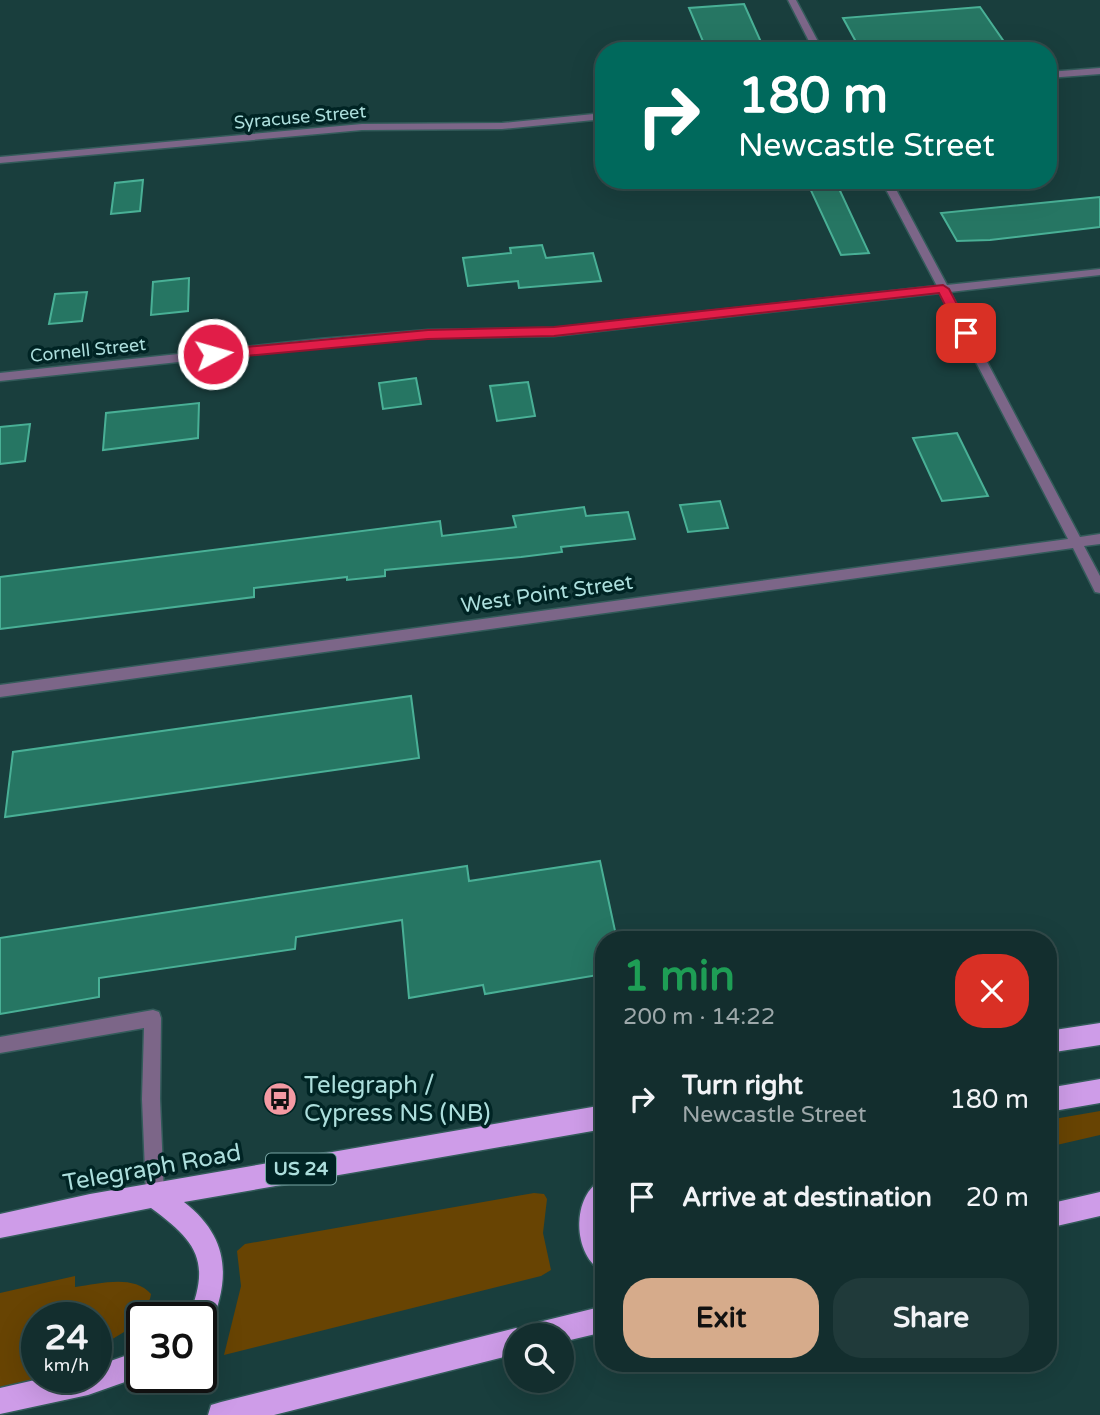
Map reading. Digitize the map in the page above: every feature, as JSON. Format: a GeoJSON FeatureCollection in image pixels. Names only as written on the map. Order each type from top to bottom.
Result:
{"type":"FeatureCollection","features":[{"type":"Feature","properties":{"kind":"highway"},"geometry":{"type":"LineString","coordinates":[[1057,1041],[1100,1034]]}},
{"type":"Feature","properties":{"kind":"highway"},"geometry":{"type":"LineString","coordinates":[[1057,1098],[1100,1091]]}},
{"type":"Feature","properties":{"kind":"highway","name":"Telegraph Road"},"geometry":{"type":"LineString","coordinates":[[0,1226],[155,1195],[595,1119]]}},
{"type":"Feature","properties":{"kind":"highway"},"geometry":{"type":"LineString","coordinates":[[155,1195],[199,1231],[211,1263],[208,1302]]}},
{"type":"Feature","properties":{"kind":"highway"},"geometry":{"type":"LineString","coordinates":[[595,1202],[589,1219],[595,1235]]}},
{"type":"Feature","properties":{"kind":"highway"},"geometry":{"type":"LineString","coordinates":[[1057,1214],[1100,1204]]}},
{"type":"Feature","properties":{"kind":"highway"},"geometry":{"type":"LineString","coordinates":[[574,1326],[595,1321]]}},
{"type":"Feature","properties":{"kind":"highway"},"geometry":{"type":"LineString","coordinates":[[221,1415],[504,1344]]}},
{"type":"Feature","properties":{"kind":"highway"},"geometry":{"type":"LineString","coordinates":[[0,1401],[88,1382],[126,1369]]}},
{"type":"Feature","properties":{"kind":"street"},"geometry":{"type":"LineString","coordinates":[[792,0],[814,42]]}},
{"type":"Feature","properties":{"kind":"street"},"geometry":{"type":"LineString","coordinates":[[1057,74],[1100,71]]}},
{"type":"Feature","properties":{"kind":"street","name":"Syracuse Street"},"geometry":{"type":"LineString","coordinates":[[0,160],[362,127],[502,126],[595,117]]}},
{"type":"Feature","properties":{"kind":"street"},"geometry":{"type":"LineString","coordinates":[[891,189],[1100,588]]}},
{"type":"Feature","properties":{"kind":"street","name":"Cornell Street"},"geometry":{"type":"LineString","coordinates":[[0,377],[428,334],[554,332],[1100,272]]}},
{"type":"Feature","properties":{"kind":"street","name":"West Point Street"},"geometry":{"type":"LineString","coordinates":[[0,691],[1100,539]]}},
{"type":"Feature","properties":{"kind":"street"},"geometry":{"type":"LineString","coordinates":[[0,1045],[153,1018],[151,1099],[155,1195]]}},
{"type":"Feature","properties":{"kind":"shaded area"},"geometry":{"type":"Polygon","coordinates":[[[1100,1111],[1100,1135],[1057,1145],[1057,1118],[1100,1111]]]}},
{"type":"Feature","properties":{"kind":"shaded area"},"geometry":{"type":"Polygon","coordinates":[[[534,1193],[544,1194],[547,1199],[543,1233],[551,1270],[541,1276],[224,1355],[241,1286],[237,1251],[245,1244],[534,1193]]]}},
{"type":"Feature","properties":{"kind":"shaded area"},"geometry":{"type":"Polygon","coordinates":[[[75,1276],[75,1287],[126,1282],[144,1288],[151,1294],[148,1302],[126,1302],[126,1329],[112,1339],[112,1302],[21,1302],[21,1383],[0,1388],[0,1293],[75,1276]]]}},
{"type":"Feature","properties":{"kind":"building"},"geometry":{"type":"Polygon","coordinates":[[[744,4],[761,42],[703,42],[689,8],[744,4]]]}},
{"type":"Feature","properties":{"kind":"building"},"geometry":{"type":"Polygon","coordinates":[[[980,7],[1004,42],[856,42],[843,18],[980,7]]]}},
{"type":"Feature","properties":{"kind":"building"},"geometry":{"type":"Polygon","coordinates":[[[143,180],[140,211],[111,214],[115,183],[143,180]]]}},
{"type":"Feature","properties":{"kind":"building"},"geometry":{"type":"Polygon","coordinates":[[[810,189],[839,189],[869,253],[841,255],[810,189]]]}},
{"type":"Feature","properties":{"kind":"building"},"geometry":{"type":"Polygon","coordinates":[[[1100,197],[1100,227],[990,240],[957,241],[941,213],[1100,197]]]}},
{"type":"Feature","properties":{"kind":"building"},"geometry":{"type":"Polygon","coordinates":[[[542,245],[546,258],[593,253],[601,281],[519,288],[518,281],[468,286],[463,258],[511,253],[510,248],[542,245]]]}},
{"type":"Feature","properties":{"kind":"building"},"geometry":{"type":"Polygon","coordinates":[[[189,278],[188,311],[151,315],[153,282],[189,278]]]}},
{"type":"Feature","properties":{"kind":"building"},"geometry":{"type":"Polygon","coordinates":[[[87,292],[82,321],[49,324],[55,294],[87,292]]]}},
{"type":"Feature","properties":{"kind":"building"},"geometry":{"type":"Polygon","coordinates":[[[416,378],[421,404],[383,409],[379,383],[416,378]]]}},
{"type":"Feature","properties":{"kind":"building"},"geometry":{"type":"Polygon","coordinates":[[[528,382],[535,416],[497,421],[490,386],[528,382]]]}},
{"type":"Feature","properties":{"kind":"building"},"geometry":{"type":"Polygon","coordinates":[[[199,403],[198,438],[103,450],[106,413],[199,403]]]}},
{"type":"Feature","properties":{"kind":"building"},"geometry":{"type":"Polygon","coordinates":[[[30,424],[25,461],[0,464],[0,427],[30,424]]]}},
{"type":"Feature","properties":{"kind":"building"},"geometry":{"type":"Polygon","coordinates":[[[957,433],[988,496],[942,501],[913,438],[957,433]]]}},
{"type":"Feature","properties":{"kind":"building"},"geometry":{"type":"Polygon","coordinates":[[[720,501],[728,528],[688,532],[680,505],[720,501]]]}},
{"type":"Feature","properties":{"kind":"building"},"geometry":{"type":"Polygon","coordinates":[[[584,507],[586,516],[628,512],[635,539],[561,547],[562,552],[385,570],[385,576],[347,580],[347,577],[254,588],[254,597],[0,629],[0,577],[440,521],[442,536],[516,527],[513,516],[584,507]]]}},
{"type":"Feature","properties":{"kind":"building"},"geometry":{"type":"Polygon","coordinates":[[[411,696],[419,758],[5,817],[13,752],[411,696]]]}},
{"type":"Feature","properties":{"kind":"building"},"geometry":{"type":"Polygon","coordinates":[[[600,861],[615,931],[595,931],[595,976],[485,994],[483,985],[409,998],[402,920],[296,937],[295,949],[99,978],[99,997],[0,1014],[0,938],[467,866],[469,881],[600,861]]]}},
{"type":"Feature","properties":{"kind":"place","name":"Telegraph / Cypress NS (NB)"},"geometry":{"type":"Point","coordinates":[280,1099]}},
{"type":"Feature","properties":{"kind":"route"},"geometry":{"type":"LineString","coordinates":[[213,354],[428,334],[554,332],[943,289],[966,333]]}}]}
